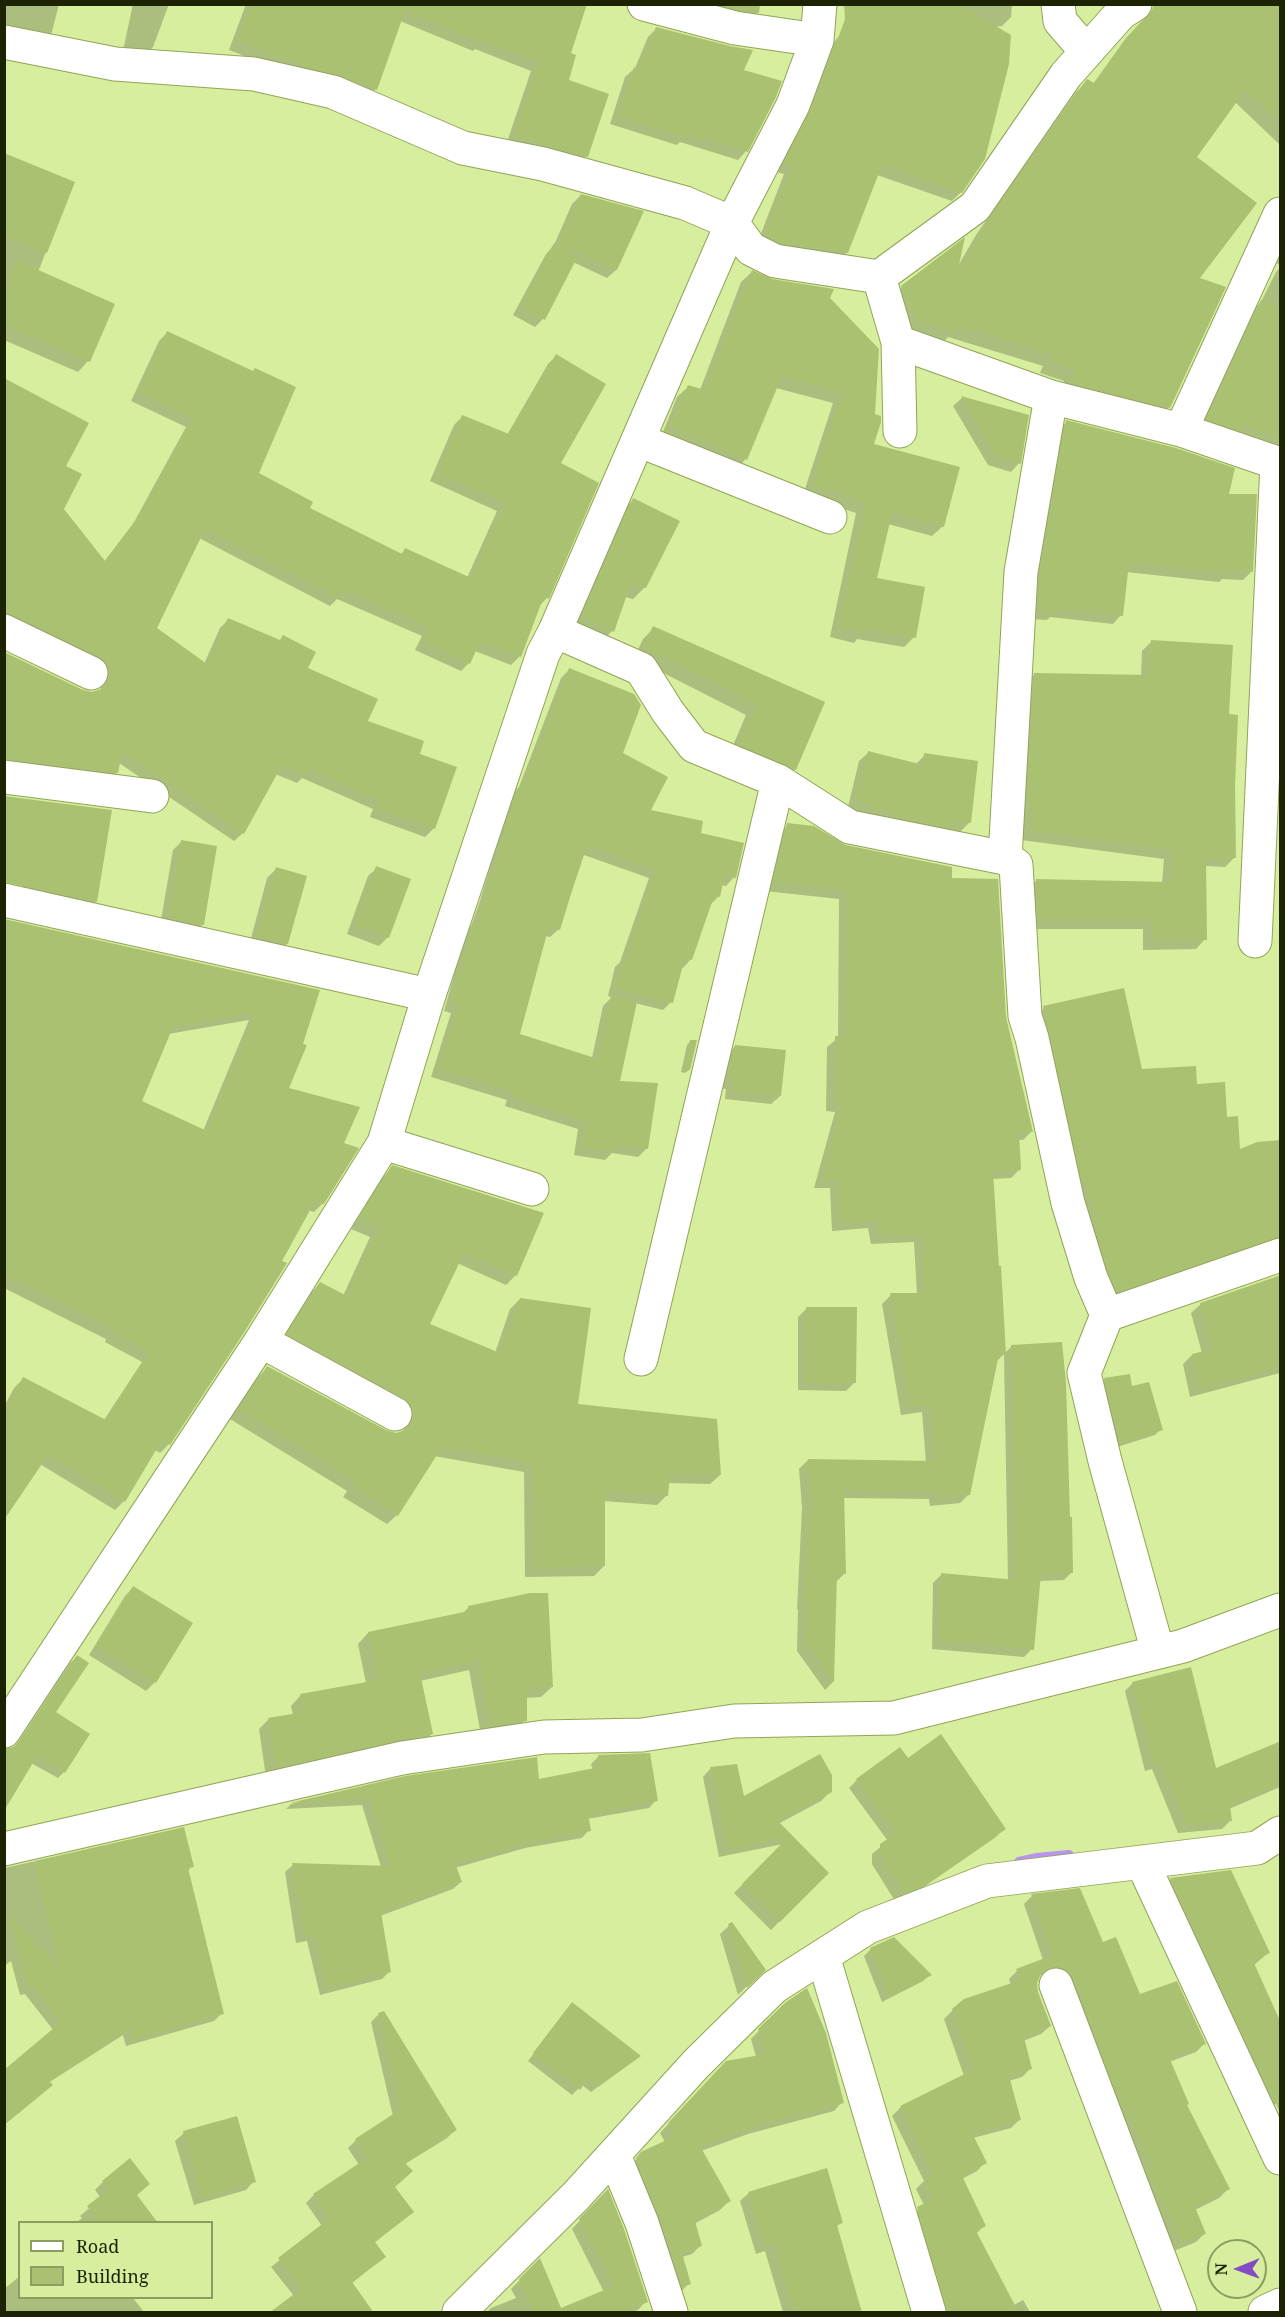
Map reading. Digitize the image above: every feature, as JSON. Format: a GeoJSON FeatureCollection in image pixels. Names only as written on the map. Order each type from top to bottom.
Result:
{"type":"FeatureCollection","features":[{"type":"Feature","properties":{"kind":"street"},"geometry":{"type":"LineString","coordinates":[[644,4],[735,28],[817,40]]}},
{"type":"Feature","properties":{"kind":"street"},"geometry":{"type":"LineString","coordinates":[[4,1731],[261,1341],[384,1143],[429,995],[543,654],[555,632],[732,223],[793,105],[817,40],[820,4]]}},
{"type":"Feature","properties":{"kind":"street"},"geometry":{"type":"LineString","coordinates":[[1058,4],[1060,21],[1086,51]]}},
{"type":"Feature","properties":{"kind":"street"},"geometry":{"type":"LineString","coordinates":[[4,42],[115,64],[254,74],[333,92],[463,148],[543,164],[685,203],[732,223],[751,249],[775,261],[879,276],[975,207],[1066,75],[1121,13],[1135,4]]}},
{"type":"Feature","properties":{"kind":"street"},"geometry":{"type":"LineString","coordinates":[[1181,430],[1281,214]]}},
{"type":"Feature","properties":{"kind":"street"},"geometry":{"type":"LineString","coordinates":[[879,276],[898,342],[900,432]]}},
{"type":"Feature","properties":{"kind":"street"},"geometry":{"type":"LineString","coordinates":[[898,342],[1051,398],[1181,430],[1279,463],[1255,940]]}},
{"type":"Feature","properties":{"kind":"street"},"geometry":{"type":"LineString","coordinates":[[1005,858],[1021,572],[1051,398]]}},
{"type":"Feature","properties":{"kind":"street"},"geometry":{"type":"LineString","coordinates":[[638,440],[830,517]]}},
{"type":"Feature","properties":{"kind":"street"},"geometry":{"type":"LineString","coordinates":[[4,631],[91,673]]}},
{"type":"Feature","properties":{"kind":"street"},"geometry":{"type":"LineString","coordinates":[[555,632],[641,669],[668,712],[694,746],[778,782],[850,827],[1005,858],[1016,865],[1026,1016],[1068,1203],[1091,1278],[1107,1316],[1084,1373],[1105,1461],[1158,1652]]}},
{"type":"Feature","properties":{"kind":"street"},"geometry":{"type":"LineString","coordinates":[[4,777],[152,796]]}},
{"type":"Feature","properties":{"kind":"street"},"geometry":{"type":"LineString","coordinates":[[641,1359],[778,782]]}},
{"type":"Feature","properties":{"kind":"street"},"geometry":{"type":"LineString","coordinates":[[4,900],[429,995]]}},
{"type":"Feature","properties":{"kind":"street"},"geometry":{"type":"LineString","coordinates":[[384,1143],[532,1189]]}},
{"type":"Feature","properties":{"kind":"street"},"geometry":{"type":"LineString","coordinates":[[1107,1316],[1281,1255]]}},
{"type":"Feature","properties":{"kind":"street"},"geometry":{"type":"LineString","coordinates":[[261,1341],[395,1414]]}},
{"type":"Feature","properties":{"kind":"street"},"geometry":{"type":"LineString","coordinates":[[4,1849],[402,1758],[544,1737],[642,1735],[734,1721],[894,1718],[1183,1646],[1281,1610]]}},
{"type":"Feature","properties":{"kind":"street"},"geometry":{"type":"LineString","coordinates":[[459,2313],[576,2196],[696,2064],[774,1987],[868,1927],[987,1881],[1257,1848],[1281,1833]]}},
{"type":"Feature","properties":{"kind":"street"},"geometry":{"type":"LineString","coordinates":[[1142,1862],[1281,2158]]}},
{"type":"Feature","properties":{"kind":"street"},"geometry":{"type":"LineString","coordinates":[[823,1956],[929,2313]]}},
{"type":"Feature","properties":{"kind":"street"},"geometry":{"type":"LineString","coordinates":[[1056,1984],[1180,2313]]}},
{"type":"Feature","properties":{"kind":"street"},"geometry":{"type":"LineString","coordinates":[[614,2155],[642,2223],[671,2313]]}},
{"type":"Feature","properties":{"kind":"street"},"geometry":{"type":"LineString","coordinates":[[1265,2313],[1281,2305]]}},
{"type":"Feature","properties":{"kind":"building"},"geometry":{"type":"Polygon","coordinates":[[[251,4],[587,4],[571,53],[576,55],[569,80],[609,94],[588,157],[514,136],[539,62],[484,41],[483,43],[405,11],[377,90],[340,75],[301,65],[237,41],[251,4]]]}},
{"type":"Feature","properties":{"kind":"building"},"geometry":{"type":"Polygon","coordinates":[[[719,4],[760,4],[759,13],[719,4]]]}},
{"type":"Feature","properties":{"kind":"building"},"geometry":{"type":"Polygon","coordinates":[[[844,4],[958,4],[1011,35],[1009,64],[985,159],[962,193],[882,165],[848,253],[781,243],[765,235],[792,165],[784,163],[819,91],[845,19],[844,4]]]}},
{"type":"Feature","properties":{"kind":"building"},"geometry":{"type":"Polygon","coordinates":[[[1154,4],[1281,4],[1281,123],[1260,103],[1258,104],[1246,89],[1197,157],[1257,203],[1200,278],[1226,287],[1170,408],[1072,383],[1075,370],[1051,361],[1053,355],[958,325],[955,332],[918,322],[901,286],[965,237],[959,265],[962,266],[987,222],[1081,87],[1087,79],[1094,83],[1138,25],[1151,13],[1154,4]]]}},
{"type":"Feature","properties":{"kind":"building"},"geometry":{"type":"Polygon","coordinates":[[[656,27],[753,50],[744,70],[782,81],[748,152],[688,134],[687,138],[618,116],[634,67],[638,69],[656,27]]]}},
{"type":"Feature","properties":{"kind":"building"},"geometry":{"type":"Polygon","coordinates":[[[4,153],[75,182],[47,253],[4,236],[4,153]]]}},
{"type":"Feature","properties":{"kind":"building"},"geometry":{"type":"Polygon","coordinates":[[[581,194],[644,211],[617,270],[558,244],[581,194]]]}},
{"type":"Feature","properties":{"kind":"building"},"geometry":{"type":"Polygon","coordinates":[[[554,243],[578,256],[545,320],[521,306],[554,243]]]}},
{"type":"Feature","properties":{"kind":"building"},"geometry":{"type":"Polygon","coordinates":[[[18,261],[115,304],[90,362],[4,325],[4,291],[18,261]]]}},
{"type":"Feature","properties":{"kind":"building"},"geometry":{"type":"Polygon","coordinates":[[[752,270],[772,279],[834,289],[830,298],[879,349],[875,414],[881,416],[881,422],[874,444],[960,467],[944,527],[892,513],[877,578],[925,587],[916,638],[866,629],[865,633],[839,627],[866,502],[812,484],[842,393],[782,376],[747,460],[670,427],[688,385],[705,390],[752,270]]]}},
{"type":"Feature","properties":{"kind":"building"},"geometry":{"type":"Polygon","coordinates":[[[1261,300],[1281,307],[1281,441],[1244,424],[1243,431],[1207,419],[1261,300]]]}},
{"type":"Feature","properties":{"kind":"building"},"geometry":{"type":"Polygon","coordinates":[[[167,331],[253,371],[255,368],[296,387],[259,473],[313,502],[310,508],[402,554],[405,548],[471,578],[505,502],[438,473],[462,415],[509,434],[556,354],[606,384],[561,463],[599,483],[549,599],[544,596],[521,657],[480,642],[470,664],[423,641],[429,627],[344,590],[340,598],[208,531],[207,533],[204,531],[157,628],[207,664],[228,618],[280,640],[283,635],[316,652],[308,668],[378,699],[368,721],[424,741],[420,754],[457,767],[435,829],[378,809],[381,801],[309,769],[307,776],[282,765],[244,834],[122,752],[118,773],[4,759],[4,652],[83,690],[92,692],[101,689],[108,682],[110,672],[107,663],[99,656],[12,614],[4,613],[4,378],[89,423],[66,466],[82,474],[64,509],[105,561],[141,513],[193,418],[138,392],[167,331]]]}},
{"type":"Feature","properties":{"kind":"building"},"geometry":{"type":"Polygon","coordinates":[[[961,396],[1029,415],[1021,464],[996,457],[961,396]]]}},
{"type":"Feature","properties":{"kind":"building"},"geometry":{"type":"Polygon","coordinates":[[[1066,420],[1176,448],[1235,468],[1229,494],[1257,494],[1253,572],[1230,571],[1229,574],[1129,563],[1123,616],[1057,609],[1057,613],[1038,611],[1040,574],[1066,420]]]}},
{"type":"Feature","properties":{"kind":"building"},"geometry":{"type":"Polygon","coordinates":[[[633,498],[680,521],[646,588],[631,583],[614,632],[582,616],[633,498]]]}},
{"type":"Feature","properties":{"kind":"building"},"geometry":{"type":"Polygon","coordinates":[[[653,626],[825,702],[796,770],[739,744],[756,704],[643,647],[653,626]]]}},
{"type":"Feature","properties":{"kind":"building"},"geometry":{"type":"Polygon","coordinates":[[[1151,640],[1233,645],[1229,714],[1238,715],[1235,786],[1236,858],[1206,858],[1207,940],[1152,941],[1152,920],[1038,920],[1036,879],[1170,882],[1173,850],[1030,831],[1030,795],[1027,794],[1034,673],[1149,675],[1151,640]]]}},
{"type":"Feature","properties":{"kind":"building"},"geometry":{"type":"Polygon","coordinates":[[[569,668],[634,694],[641,705],[623,753],[668,777],[651,810],[703,821],[701,833],[744,843],[736,878],[724,877],[720,897],[714,896],[692,960],[685,957],[673,1003],[615,988],[623,957],[626,958],[656,870],[592,847],[591,850],[585,848],[560,930],[549,926],[520,1034],[598,1059],[611,996],[637,1002],[620,1081],[658,1083],[648,1149],[616,1145],[615,1152],[582,1147],[586,1121],[513,1097],[514,1092],[439,1069],[458,1005],[451,1003],[474,922],[477,923],[488,891],[513,804],[522,781],[525,782],[569,668]]]}},
{"type":"Feature","properties":{"kind":"building"},"geometry":{"type":"Polygon","coordinates":[[[868,751],[923,765],[924,753],[978,761],[971,823],[953,821],[952,828],[899,818],[855,799],[868,751]]]}},
{"type":"Feature","properties":{"kind":"building"},"geometry":{"type":"Polygon","coordinates":[[[4,796],[112,810],[97,902],[4,882],[4,796]]]}},
{"type":"Feature","properties":{"kind":"building"},"geometry":{"type":"Polygon","coordinates":[[[787,823],[814,826],[846,845],[952,867],[952,878],[998,879],[1006,1017],[1033,1132],[1019,1132],[1021,1170],[993,1171],[1006,1355],[999,1354],[970,1495],[938,1497],[938,1491],[844,1490],[846,1574],[837,1573],[834,1682],[806,1642],[807,1601],[805,1601],[811,1499],[808,1459],[935,1461],[930,1404],[910,1407],[890,1293],[925,1293],[922,1234],[880,1236],[877,1220],[840,1223],[838,1180],[822,1180],[842,1103],[835,1103],[835,1036],[846,1036],[847,890],[773,882],[787,823]]]}},
{"type":"Feature","properties":{"kind":"building"},"geometry":{"type":"Polygon","coordinates":[[[181,840],[217,846],[204,925],[168,917],[181,840]]]}},
{"type":"Feature","properties":{"kind":"building"},"geometry":{"type":"Polygon","coordinates":[[[376,866],[411,879],[389,938],[355,925],[376,866]]]}},
{"type":"Feature","properties":{"kind":"building"},"geometry":{"type":"Polygon","coordinates":[[[276,867],[307,876],[288,944],[256,937],[276,867]]]}},
{"type":"Feature","properties":{"kind":"building"},"geometry":{"type":"Polygon","coordinates":[[[4,919],[320,990],[303,1044],[307,1045],[289,1088],[360,1107],[344,1143],[359,1148],[324,1204],[315,1201],[282,1261],[287,1263],[245,1331],[170,1445],[162,1440],[125,1502],[48,1455],[4,1520],[4,1413],[23,1377],[106,1420],[149,1352],[113,1332],[114,1330],[4,1275],[4,919]],[[256,1012],[173,1027],[142,1101],[207,1131],[256,1012]]]}},
{"type":"Feature","properties":{"kind":"building"},"geometry":{"type":"Polygon","coordinates":[[[1124,988],[1142,1069],[1196,1066],[1197,1084],[1225,1082],[1227,1117],[1238,1116],[1240,1149],[1257,1142],[1281,1140],[1281,1237],[1117,1292],[1096,1229],[1096,1215],[1080,1172],[1043,1006],[1124,988]]]}},
{"type":"Feature","properties":{"kind":"building"},"geometry":{"type":"Polygon","coordinates":[[[690,1040],[697,1040],[690,1070],[684,1069],[690,1040]]]}},
{"type":"Feature","properties":{"kind":"building"},"geometry":{"type":"Polygon","coordinates":[[[735,1045],[786,1050],[781,1096],[732,1091],[734,1081],[727,1079],[735,1045]]]}},
{"type":"Feature","properties":{"kind":"building"},"geometry":{"type":"Polygon","coordinates":[[[392,1165],[544,1213],[517,1276],[464,1253],[430,1324],[500,1353],[520,1298],[591,1308],[578,1404],[717,1419],[721,1475],[670,1474],[668,1496],[605,1492],[605,1566],[534,1568],[533,1463],[442,1447],[398,1516],[352,1486],[355,1481],[239,1409],[267,1366],[386,1430],[396,1433],[405,1430],[411,1423],[414,1413],[411,1405],[404,1398],[287,1334],[320,1282],[347,1296],[379,1227],[359,1219],[392,1165]]]}},
{"type":"Feature","properties":{"kind":"building"},"geometry":{"type":"Polygon","coordinates":[[[1281,1275],[1281,1367],[1199,1389],[1192,1354],[1212,1349],[1200,1303],[1281,1275]]]}},
{"type":"Feature","properties":{"kind":"building"},"geometry":{"type":"Polygon","coordinates":[[[806,1307],[857,1307],[856,1383],[806,1383],[806,1307]]]}},
{"type":"Feature","properties":{"kind":"building"},"geometry":{"type":"Polygon","coordinates":[[[1062,1342],[1066,1383],[1073,1573],[1041,1574],[1034,1650],[939,1641],[941,1573],[1016,1580],[1011,1345],[1062,1342]]]}},
{"type":"Feature","properties":{"kind":"building"},"geometry":{"type":"Polygon","coordinates":[[[1130,1374],[1132,1386],[1149,1382],[1163,1430],[1120,1443],[1104,1378],[1130,1374]]]}},
{"type":"Feature","properties":{"kind":"building"},"geometry":{"type":"Polygon","coordinates":[[[133,1586],[193,1623],[156,1683],[96,1646],[133,1586]]]}},
{"type":"Feature","properties":{"kind":"building"},"geometry":{"type":"Polygon","coordinates":[[[530,1593],[548,1593],[553,1687],[527,1689],[527,1721],[491,1726],[479,1660],[420,1673],[433,1734],[276,1768],[268,1718],[304,1712],[300,1694],[378,1680],[368,1632],[469,1611],[468,1606],[530,1593]]]}},
{"type":"Feature","properties":{"kind":"building"},"geometry":{"type":"Polygon","coordinates":[[[77,1655],[89,1663],[56,1712],[90,1734],[65,1773],[37,1756],[4,1811],[4,1749],[13,1747],[20,1741],[77,1655]]]}},
{"type":"Feature","properties":{"kind":"building"},"geometry":{"type":"Polygon","coordinates":[[[1191,1667],[1216,1768],[1281,1741],[1281,1784],[1230,1805],[1232,1821],[1187,1825],[1160,1762],[1153,1764],[1132,1682],[1191,1667]]]}},
{"type":"Feature","properties":{"kind":"building"},"geometry":{"type":"Polygon","coordinates":[[[941,1734],[1006,1829],[925,1885],[904,1893],[880,1855],[880,1844],[897,1833],[856,1779],[900,1747],[908,1758],[941,1734]]]}},
{"type":"Feature","properties":{"kind":"building"},"geometry":{"type":"Polygon","coordinates":[[[650,1753],[658,1801],[588,1814],[591,1831],[534,1841],[455,1863],[462,1882],[381,1912],[391,1972],[327,1988],[315,1934],[304,1937],[292,1863],[390,1866],[370,1798],[290,1803],[405,1776],[537,1757],[539,1779],[600,1767],[598,1755],[650,1753]]]}},
{"type":"Feature","properties":{"kind":"building"},"geometry":{"type":"Polygon","coordinates":[[[820,1754],[832,1775],[832,1792],[778,1821],[829,1873],[780,1922],[742,1884],[788,1837],[728,1849],[710,1767],[737,1764],[744,1796],[820,1754]]]}},
{"type":"Feature","properties":{"kind":"building"},"geometry":{"type":"Polygon","coordinates":[[[184,1827],[194,1867],[188,1868],[224,2014],[134,2039],[131,2028],[49,2081],[53,2085],[4,2125],[4,2070],[61,2022],[32,1985],[27,1985],[9,1915],[58,1967],[35,1861],[184,1827]]]}},
{"type":"Feature","properties":{"kind":"building"},"geometry":{"type":"Polygon","coordinates":[[[1231,1870],[1270,1953],[1253,1961],[1281,2023],[1281,2115],[1170,1878],[1231,1870]]]}},
{"type":"Feature","properties":{"kind":"building"},"geometry":{"type":"Polygon","coordinates":[[[1080,1888],[1103,1942],[1116,1937],[1140,1994],[1177,1981],[1206,2044],[1169,2057],[1189,2104],[1187,2105],[1230,2189],[1195,2207],[1206,2234],[1183,2243],[1146,2169],[1151,2167],[1112,2079],[1074,1978],[1060,1967],[1049,1968],[1041,1974],[1037,1983],[1038,1992],[1051,2026],[1024,2037],[1032,2069],[1009,2076],[1021,2120],[972,2133],[987,2163],[962,2176],[986,2226],[976,2231],[1019,2313],[947,2313],[917,2207],[934,2199],[924,2179],[933,2174],[900,2106],[973,2070],[952,2009],[964,1999],[1021,1980],[1016,1969],[1053,1955],[1031,1894],[1080,1888]]]}},
{"type":"Feature","properties":{"kind":"building"},"geometry":{"type":"Polygon","coordinates":[[[732,1922],[766,1970],[747,1988],[728,1924],[732,1922]]]}},
{"type":"Feature","properties":{"kind":"building"},"geometry":{"type":"Polygon","coordinates":[[[894,1937],[932,1975],[889,1996],[870,1948],[894,1937]]]}},
{"type":"Feature","properties":{"kind":"building"},"geometry":{"type":"Polygon","coordinates":[[[807,1988],[826,2033],[844,2103],[758,2125],[700,2146],[731,2201],[695,2221],[702,2246],[682,2253],[691,2284],[683,2287],[660,2217],[636,2158],[641,2152],[675,2136],[668,2123],[726,2061],[766,2054],[758,2029],[786,2002],[807,1988]]]}},
{"type":"Feature","properties":{"kind":"building"},"geometry":{"type":"Polygon","coordinates":[[[572,2002],[641,2056],[598,2087],[588,2079],[580,2090],[533,2053],[572,2002]]]}},
{"type":"Feature","properties":{"kind":"building"},"geometry":{"type":"Polygon","coordinates":[[[384,2011],[457,2130],[405,2163],[413,2171],[395,2187],[414,2212],[375,2242],[386,2257],[352,2282],[374,2313],[269,2313],[302,2288],[278,2258],[330,2218],[313,2194],[367,2158],[355,2139],[401,2109],[378,2013],[384,2011]]]}},
{"type":"Feature","properties":{"kind":"building"},"geometry":{"type":"Polygon","coordinates":[[[237,2116],[256,2182],[202,2198],[183,2131],[237,2116]]]}},
{"type":"Feature","properties":{"kind":"building"},"geometry":{"type":"Polygon","coordinates":[[[130,2158],[150,2184],[137,2195],[156,2221],[98,2221],[87,2206],[109,2189],[102,2181],[130,2158]]]}},
{"type":"Feature","properties":{"kind":"building"},"geometry":{"type":"Polygon","coordinates":[[[827,2168],[843,2223],[837,2225],[862,2313],[794,2313],[774,2243],[764,2246],[748,2192],[827,2168]]]}},
{"type":"Feature","properties":{"kind":"building"},"geometry":{"type":"Polygon","coordinates":[[[608,2189],[648,2302],[623,2313],[535,2313],[519,2279],[540,2258],[561,2308],[614,2286],[579,2219],[608,2189]]]}},
{"type":"Feature","properties":{"kind":"waterway"},"geometry":{"type":"LineString","coordinates":[[1019,1862],[1069,1855]]}}]}
